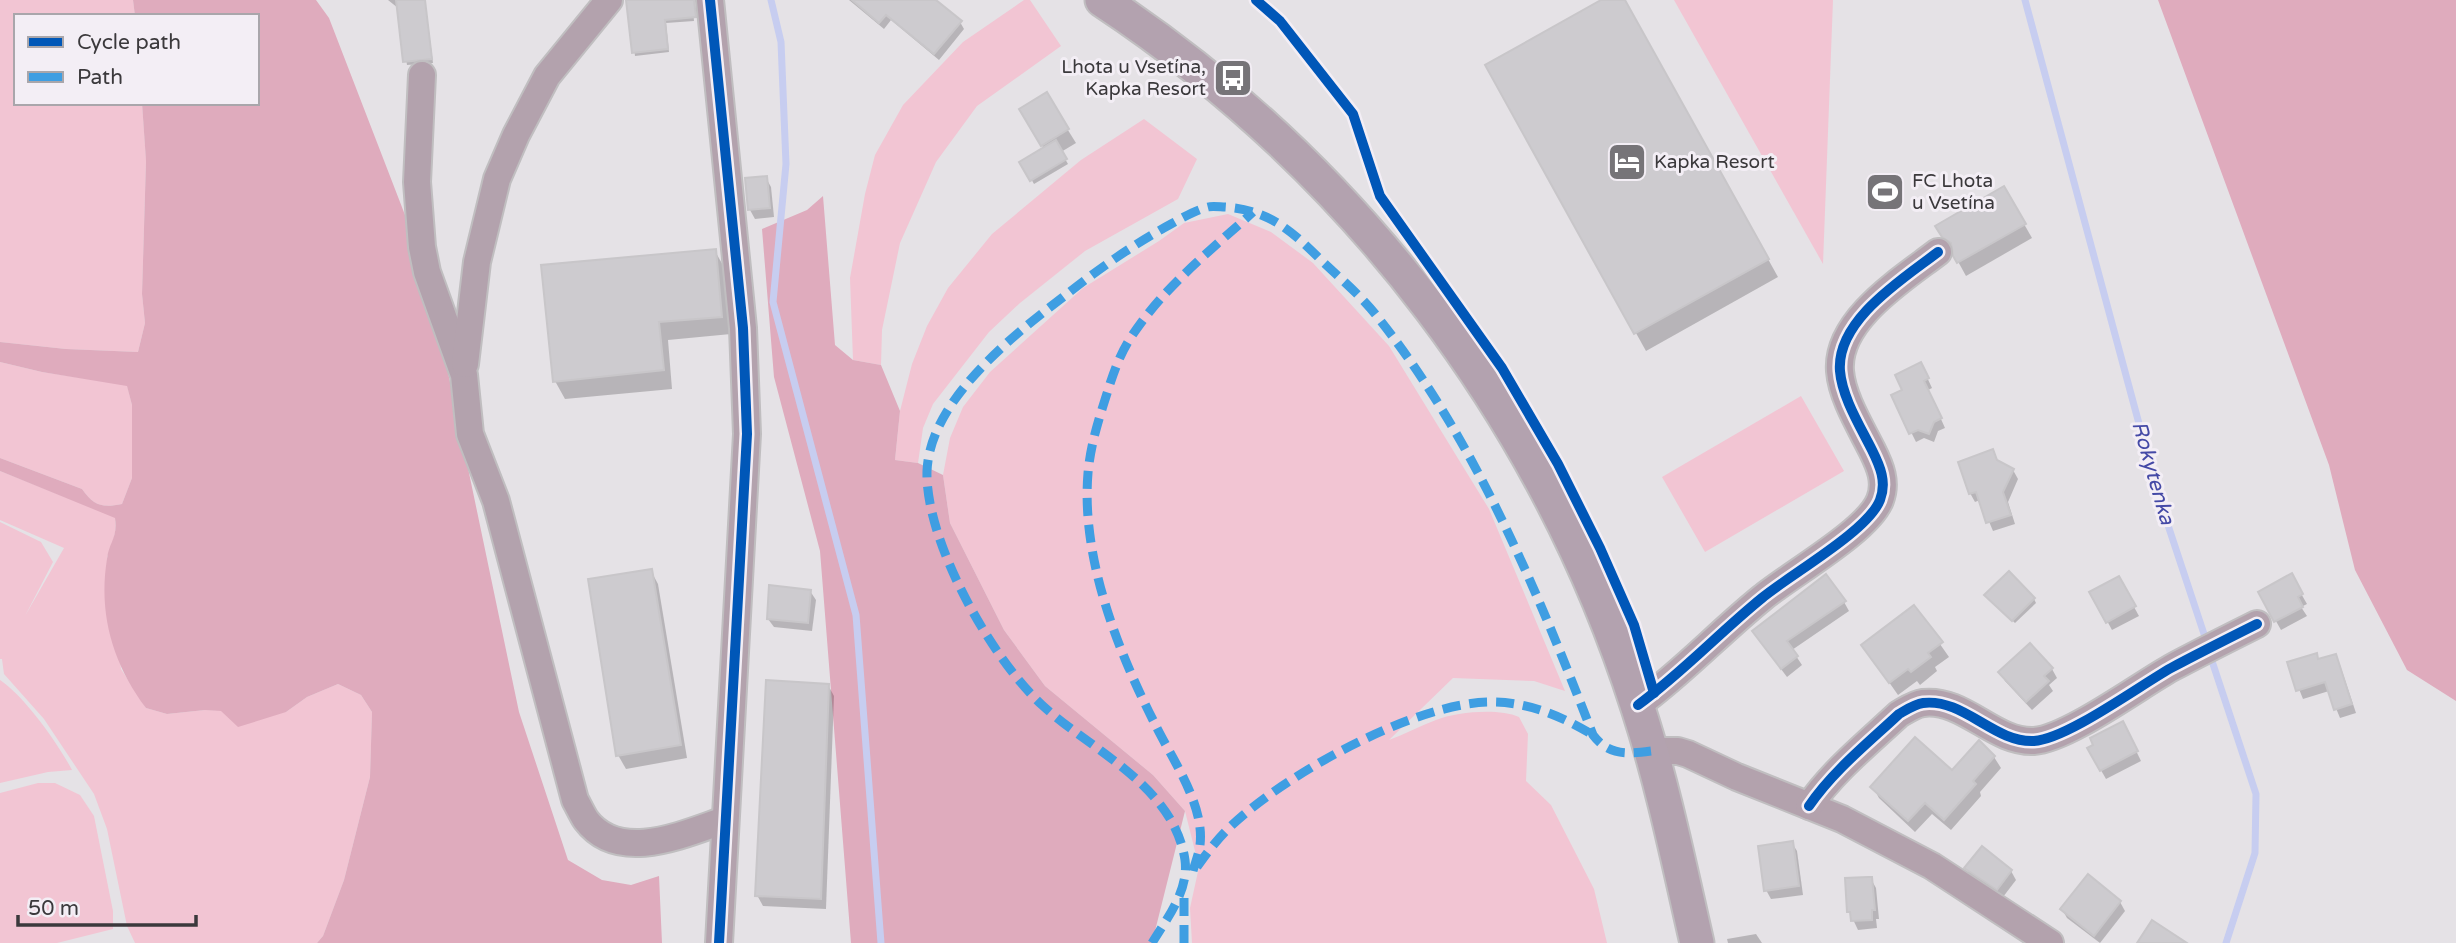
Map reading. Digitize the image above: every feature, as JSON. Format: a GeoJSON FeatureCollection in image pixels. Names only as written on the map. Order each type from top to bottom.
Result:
{"type":"FeatureCollection","features":[{"type":"Feature","properties":{"kind":"main road"},"geometry":{"type":"LineString","coordinates":[[1102,0],[1182,58],[1251,115],[1338,200],[1394,260],[1431,307],[1497,402],[1561,517],[1593,587],[1638,705],[1697,943]]}},
{"type":"Feature","properties":{"kind":"street"},"geometry":{"type":"LineString","coordinates":[[609,0],[547,76],[516,135],[497,180],[477,262],[464,375],[470,434],[496,501],[565,765],[575,800],[586,820],[602,835],[617,841],[637,843],[671,838],[726,820]]}},
{"type":"Feature","properties":{"kind":"street"},"geometry":{"type":"LineString","coordinates":[[710,0],[743,328],[747,434],[719,943]]}},
{"type":"Feature","properties":{"kind":"street"},"geometry":{"type":"LineString","coordinates":[[422,75],[417,182],[422,247],[427,272],[464,375]]}},
{"type":"Feature","properties":{"kind":"street"},"geometry":{"type":"LineString","coordinates":[[1638,705],[1669,682],[1765,596],[1858,528],[1876,509],[1884,482],[1881,467],[1843,385],[1841,354],[1846,339],[1880,297],[1938,252]]}},
{"type":"Feature","properties":{"kind":"street"},"geometry":{"type":"LineString","coordinates":[[1809,806],[1834,776],[1899,714],[1922,703],[1955,709],[2001,733],[2035,741],[2081,723],[2194,656],[2257,624]]}},
{"type":"Feature","properties":{"kind":"street"},"geometry":{"type":"LineString","coordinates":[[1651,751],[1678,751],[1688,754],[1852,824],[1932,866],[2050,943]]}},
{"type":"Feature","properties":{"kind":"shaded area"},"geometry":{"type":"Polygon","coordinates":[[[0,0],[133,0],[135,14],[14,14],[14,105],[142,105],[146,160],[142,294],[145,323],[138,352],[66,349],[0,342],[0,0]]]}},
{"type":"Feature","properties":{"kind":"shaded area"},"geometry":{"type":"Polygon","coordinates":[[[133,0],[316,0],[329,18],[427,272],[519,712],[568,860],[602,880],[631,885],[659,876],[662,943],[317,943],[323,936],[344,880],[370,777],[372,712],[361,695],[338,684],[307,697],[286,712],[238,727],[221,711],[167,714],[146,708],[134,691],[117,656],[107,619],[105,579],[115,518],[0,471],[0,458],[82,489],[90,499],[99,504],[122,504],[132,478],[132,405],[127,386],[0,362],[0,342],[66,349],[138,352],[145,323],[142,294],[146,161],[142,105],[259,105],[259,14],[135,14],[133,0]]]}},
{"type":"Feature","properties":{"kind":"shaded area"},"geometry":{"type":"Polygon","coordinates":[[[1024,0],[1030,0],[1061,46],[977,106],[936,162],[900,243],[882,330],[881,365],[853,360],[850,278],[875,155],[903,105],[963,42],[1024,0]]]}},
{"type":"Feature","properties":{"kind":"shaded area"},"geometry":{"type":"Polygon","coordinates":[[[1674,0],[1833,0],[1823,264],[1674,0]]]}},
{"type":"Feature","properties":{"kind":"shaded area"},"geometry":{"type":"Polygon","coordinates":[[[2158,0],[2456,0],[2456,701],[2407,670],[2355,570],[2329,465],[2158,0]]]}},
{"type":"Feature","properties":{"kind":"shaded area"},"geometry":{"type":"Polygon","coordinates":[[[1144,119],[1197,159],[1178,199],[1085,251],[1020,303],[989,332],[933,404],[923,428],[918,463],[895,460],[900,411],[912,364],[927,326],[948,288],[992,234],[1081,160],[1144,119]]]}},
{"type":"Feature","properties":{"kind":"shaded area"},"geometry":{"type":"Polygon","coordinates":[[[823,196],[835,345],[853,360],[881,365],[900,411],[895,460],[918,463],[943,475],[950,523],[1004,630],[1045,686],[1153,775],[1185,811],[1152,943],[851,943],[820,551],[774,377],[762,229],[807,210],[823,196]]]}},
{"type":"Feature","properties":{"kind":"shaded area"},"geometry":{"type":"Polygon","coordinates":[[[1228,214],[1271,232],[1313,263],[1389,346],[1489,509],[1565,691],[1534,681],[1453,678],[1389,740],[1455,715],[1489,712],[1519,717],[1528,734],[1526,781],[1551,805],[1594,889],[1607,943],[1192,943],[1190,908],[1199,867],[1185,811],[1153,775],[1045,686],[1004,630],[950,523],[943,475],[950,438],[963,407],[990,372],[1083,288],[1184,223],[1228,214]]]}},
{"type":"Feature","properties":{"kind":"shaded area"},"geometry":{"type":"Polygon","coordinates":[[[0,362],[42,372],[127,385],[132,405],[132,478],[122,504],[99,504],[90,499],[82,489],[0,458],[0,362]]]}},
{"type":"Feature","properties":{"kind":"shaded area"},"geometry":{"type":"Polygon","coordinates":[[[1801,396],[1844,471],[1705,552],[1662,477],[1801,396]]]}},
{"type":"Feature","properties":{"kind":"shaded area"},"geometry":{"type":"Polygon","coordinates":[[[0,471],[115,517],[114,538],[107,557],[121,669],[146,708],[167,714],[205,710],[286,712],[307,697],[338,684],[361,695],[372,712],[370,777],[344,880],[323,936],[317,943],[135,943],[127,926],[107,829],[94,794],[44,719],[4,674],[0,659],[0,522],[41,542],[53,562],[25,616],[64,548],[0,520],[0,471]]]}},
{"type":"Feature","properties":{"kind":"shaded area"},"geometry":{"type":"Polygon","coordinates":[[[0,680],[20,697],[40,721],[72,770],[48,772],[0,783],[0,680]]]}},
{"type":"Feature","properties":{"kind":"shaded area"},"geometry":{"type":"Polygon","coordinates":[[[38,783],[55,783],[80,795],[94,816],[113,911],[113,929],[57,943],[0,943],[0,793],[38,783]]]}},
{"type":"Feature","properties":{"kind":"building"},"geometry":{"type":"Polygon","coordinates":[[[396,0],[425,0],[432,59],[403,62],[396,0]]]}},
{"type":"Feature","properties":{"kind":"building"},"geometry":{"type":"Polygon","coordinates":[[[626,0],[694,0],[696,17],[665,20],[668,49],[632,53],[626,0]]]}},
{"type":"Feature","properties":{"kind":"building"},"geometry":{"type":"Polygon","coordinates":[[[852,0],[936,0],[962,21],[934,54],[886,15],[879,23],[852,0]]]}},
{"type":"Feature","properties":{"kind":"building","name":"Kapka Resort"},"geometry":{"type":"Polygon","coordinates":[[[1601,0],[1625,0],[1769,259],[1634,334],[1485,65],[1601,0]]]}},
{"type":"Feature","properties":{"kind":"building"},"geometry":{"type":"Polygon","coordinates":[[[1047,92],[1069,129],[1041,146],[1019,109],[1047,92]]]}},
{"type":"Feature","properties":{"kind":"building"},"geometry":{"type":"Polygon","coordinates":[[[1056,140],[1067,159],[1030,181],[1019,162],[1056,140]]]}},
{"type":"Feature","properties":{"kind":"building"},"geometry":{"type":"Polygon","coordinates":[[[767,176],[770,208],[748,210],[745,178],[767,176]]]}},
{"type":"Feature","properties":{"kind":"building"},"geometry":{"type":"Polygon","coordinates":[[[2004,186],[2026,224],[1957,263],[1951,243],[1942,237],[1935,226],[2004,186]]]}},
{"type":"Feature","properties":{"kind":"building"},"geometry":{"type":"Polygon","coordinates":[[[716,249],[722,317],[659,322],[664,370],[553,382],[541,265],[716,249]]]}},
{"type":"Feature","properties":{"kind":"building"},"geometry":{"type":"Polygon","coordinates":[[[1921,362],[1929,378],[1924,381],[1942,418],[1934,422],[1929,434],[1918,430],[1909,434],[1891,395],[1902,390],[1895,375],[1921,362]]]}},
{"type":"Feature","properties":{"kind":"building"},"geometry":{"type":"Polygon","coordinates":[[[1993,449],[1997,460],[2014,469],[2003,492],[2011,515],[1986,523],[1976,492],[1969,494],[1958,462],[1993,449]]]}},
{"type":"Feature","properties":{"kind":"building"},"geometry":{"type":"Polygon","coordinates":[[[652,569],[681,745],[616,756],[588,579],[652,569]]]}},
{"type":"Feature","properties":{"kind":"building"},"geometry":{"type":"Polygon","coordinates":[[[2009,571],[2035,598],[2012,621],[1984,595],[2009,571]]]}},
{"type":"Feature","properties":{"kind":"building"},"geometry":{"type":"Polygon","coordinates":[[[2292,573],[2303,594],[2298,597],[2303,607],[2274,622],[2258,592],[2292,573]]]}},
{"type":"Feature","properties":{"kind":"building"},"geometry":{"type":"Polygon","coordinates":[[[1826,574],[1846,601],[1787,641],[1798,656],[1781,669],[1752,631],[1826,574]]]}},
{"type":"Feature","properties":{"kind":"building"},"geometry":{"type":"Polygon","coordinates":[[[2119,576],[2136,606],[2106,623],[2089,592],[2119,576]]]}},
{"type":"Feature","properties":{"kind":"building"},"geometry":{"type":"Polygon","coordinates":[[[769,585],[811,590],[808,623],[767,619],[769,585]]]}},
{"type":"Feature","properties":{"kind":"building"},"geometry":{"type":"Polygon","coordinates":[[[1914,605],[1943,642],[1928,653],[1931,657],[1911,672],[1908,669],[1889,683],[1861,645],[1914,605]]]}},
{"type":"Feature","properties":{"kind":"building"},"geometry":{"type":"Polygon","coordinates":[[[2030,643],[2053,668],[2044,676],[2049,681],[2026,702],[1998,672],[2030,643]]]}},
{"type":"Feature","properties":{"kind":"building"},"geometry":{"type":"Polygon","coordinates":[[[2317,653],[2318,659],[2336,654],[2352,704],[2334,710],[2325,682],[2296,691],[2287,662],[2317,653]]]}},
{"type":"Feature","properties":{"kind":"building"},"geometry":{"type":"Polygon","coordinates":[[[766,680],[829,684],[821,899],[755,896],[766,680]]]}},
{"type":"Feature","properties":{"kind":"building"},"geometry":{"type":"Polygon","coordinates":[[[2123,721],[2138,751],[2100,771],[2087,748],[2093,745],[2090,738],[2123,721]]]}},
{"type":"Feature","properties":{"kind":"building"},"geometry":{"type":"Polygon","coordinates":[[[1915,737],[1952,770],[1979,740],[1995,756],[1973,781],[1976,784],[1944,820],[1925,803],[1908,821],[1870,787],[1915,737]]]}},
{"type":"Feature","properties":{"kind":"building"},"geometry":{"type":"Polygon","coordinates":[[[1793,841],[1799,886],[1764,891],[1758,846],[1793,841]]]}},
{"type":"Feature","properties":{"kind":"building"},"geometry":{"type":"Polygon","coordinates":[[[1982,846],[2012,870],[1997,890],[1964,868],[1982,846]]]}},
{"type":"Feature","properties":{"kind":"building"},"geometry":{"type":"Polygon","coordinates":[[[2088,874],[2121,901],[2094,936],[2060,909],[2088,874]]]}},
{"type":"Feature","properties":{"kind":"building"},"geometry":{"type":"Polygon","coordinates":[[[1872,877],[1875,910],[1872,910],[1872,920],[1851,921],[1850,912],[1847,912],[1845,878],[1872,877]]]}},
{"type":"Feature","properties":{"kind":"building"},"geometry":{"type":"Polygon","coordinates":[[[2152,920],[2187,943],[2137,943],[2152,920]]]}},
{"type":"Feature","properties":{"kind":"waterway"},"geometry":{"type":"LineString","coordinates":[[771,0],[781,42],[786,164],[773,302],[856,615],[881,943]]}},
{"type":"Feature","properties":{"kind":"waterway","name":"Rokytenka"},"geometry":{"type":"LineString","coordinates":[[2025,0],[2159,498],[2207,643]]}},
{"type":"Feature","properties":{"kind":"waterway","name":"Rokytenka"},"geometry":{"type":"LineString","coordinates":[[2210,655],[2256,794],[2255,853],[2226,943]]}},
{"type":"Feature","properties":{"kind":"marked path"},"geometry":{"type":"LineString","coordinates":[[1152,943],[1176,904],[1184,883],[1185,860],[1178,834],[1165,811],[1148,791],[1128,772],[1042,705],[1002,658],[965,597],[949,563],[929,499],[927,471],[932,444],[943,419],[979,370],[1024,328],[1105,266],[1157,232],[1199,210],[1208,207],[1241,209],[1280,224],[1370,308],[1444,412],[1473,464],[1525,570],[1593,735],[1605,747],[1619,752],[1651,751]]}},
{"type":"Feature","properties":{"kind":"marked path"},"geometry":{"type":"LineString","coordinates":[[1193,871],[1200,845],[1197,814],[1185,782],[1140,694],[1104,602],[1090,537],[1088,473],[1100,414],[1128,342],[1170,289],[1253,212]]}},
{"type":"Feature","properties":{"kind":"marked path"},"geometry":{"type":"LineString","coordinates":[[1197,867],[1231,826],[1284,785],[1351,746],[1423,715],[1456,706],[1501,702],[1529,707],[1555,716],[1593,735]]}},
{"type":"Feature","properties":{"kind":"marked path"},"geometry":{"type":"LineString","coordinates":[[1184,891],[1184,943]]}},
{"type":"Feature","properties":{"kind":"cycle path"},"geometry":{"type":"LineString","coordinates":[[710,0],[743,328],[747,434],[719,943]]}},
{"type":"Feature","properties":{"kind":"cycle path"},"geometry":{"type":"LineString","coordinates":[[1256,0],[1280,21],[1353,114],[1380,196],[1502,368],[1558,464],[1600,548],[1634,625],[1654,693]]}},
{"type":"Feature","properties":{"kind":"cycle path"},"geometry":{"type":"LineString","coordinates":[[1638,705],[1762,598],[1845,538],[1873,512],[1882,493],[1882,474],[1844,391],[1840,371],[1842,352],[1849,335],[1874,302],[1938,252]]}},
{"type":"Feature","properties":{"kind":"cycle path"},"geometry":{"type":"LineString","coordinates":[[1809,806],[1851,758],[1899,714],[1917,705],[1938,703],[1952,707],[2019,740],[2048,738],[2083,722],[2171,668],[2257,624]]}},
{"type":"Feature","properties":{"kind":"place","name":"Lhota u Vsetína, Kapka Resort"},"geometry":{"type":"Point","coordinates":[1233,78]}},
{"type":"Feature","properties":{"kind":"place","name":"Kapka Resort"},"geometry":{"type":"Point","coordinates":[1627,162]}},
{"type":"Feature","properties":{"kind":"place","name":"FC Lhota u Vsetína"},"geometry":{"type":"Point","coordinates":[1885,192]}}]}
